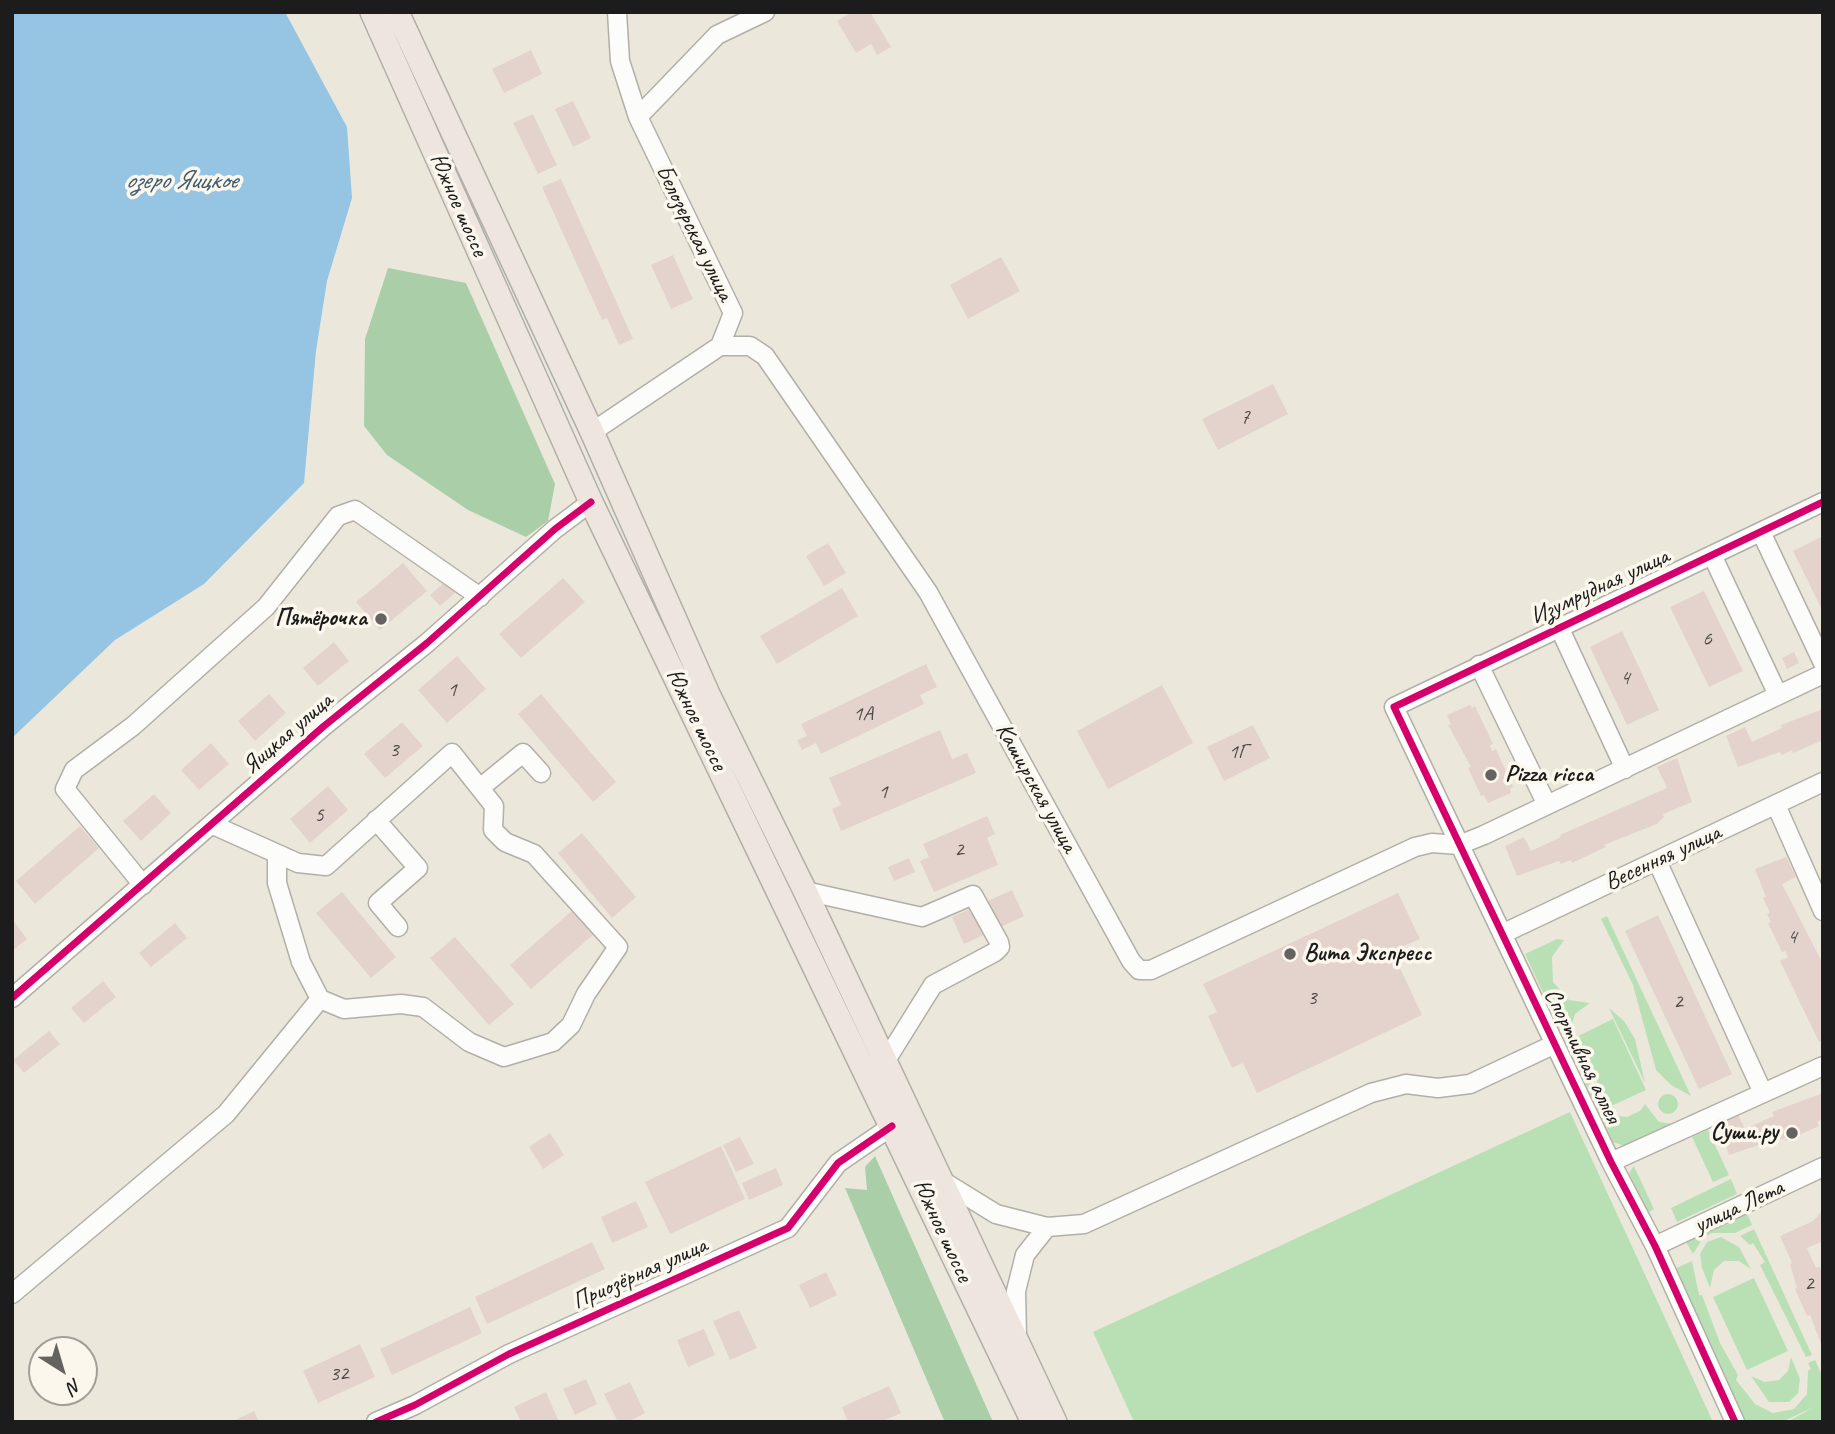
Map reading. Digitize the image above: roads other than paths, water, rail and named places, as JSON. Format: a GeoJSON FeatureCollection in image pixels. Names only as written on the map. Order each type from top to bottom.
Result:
{"type":"FeatureCollection","features":[{"type":"Feature","properties":{"kind":"main road","name":"Южное шоссе"},"geometry":{"type":"LineString","coordinates":[[372,12],[591,502],[1033,1422]]}},
{"type":"Feature","properties":{"kind":"main road","name":"Южное шоссе"},"geometry":{"type":"LineString","coordinates":[[397,12],[592,432],[708,694],[805,891],[1055,1422]]}},
{"type":"Feature","properties":{"kind":"street","name":"Белозерская улица"},"geometry":{"type":"LineString","coordinates":[[617,12],[620,61],[638,117],[733,313],[720,346]]}},
{"type":"Feature","properties":{"kind":"street"},"geometry":{"type":"LineString","coordinates":[[638,117],[717,35],[765,12]]}},
{"type":"Feature","properties":{"kind":"street"},"geometry":{"type":"LineString","coordinates":[[592,432],[720,346]]}},
{"type":"Feature","properties":{"kind":"street","name":"Каширская улица"},"geometry":{"type":"LineString","coordinates":[[720,346],[750,346],[765,356],[928,592],[1131,961],[1139,970],[1151,970],[1415,847],[1432,843],[1459,845]]}},
{"type":"Feature","properties":{"kind":"street","name":"Яицкая улица"},"geometry":{"type":"LineString","coordinates":[[12,998],[480,597],[555,529],[591,502]]}},
{"type":"Feature","properties":{"kind":"street","name":"Изумрудная улица"},"geometry":{"type":"LineString","coordinates":[[1394,707],[1823,502]]}},
{"type":"Feature","properties":{"kind":"street"},"geometry":{"type":"LineString","coordinates":[[142,885],[65,789],[74,771],[133,726],[266,607],[338,516],[355,510],[480,597]]}},
{"type":"Feature","properties":{"kind":"street"},"geometry":{"type":"LineString","coordinates":[[1761,531],[1823,663]]}},
{"type":"Feature","properties":{"kind":"street"},"geometry":{"type":"LineString","coordinates":[[1712,555],[1778,695]]}},
{"type":"Feature","properties":{"kind":"street"},"geometry":{"type":"LineString","coordinates":[[1559,627],[1625,769]]}},
{"type":"Feature","properties":{"kind":"street"},"geometry":{"type":"LineString","coordinates":[[1479,665],[1547,805]]}},
{"type":"Feature","properties":{"kind":"street"},"geometry":{"type":"LineString","coordinates":[[1459,845],[1823,674]]}},
{"type":"Feature","properties":{"kind":"street","name":"Спортивная аллея"},"geometry":{"type":"LineString","coordinates":[[1394,707],[1611,1163],[1655,1246],[1735,1422]]}},
{"type":"Feature","properties":{"kind":"street"},"geometry":{"type":"LineString","coordinates":[[213,825],[298,863],[326,866],[452,753],[494,806],[493,831],[505,842],[534,854],[618,947],[586,995],[571,1025],[553,1042],[504,1056],[469,1042],[423,1007],[401,1004],[344,1009],[320,999],[301,962],[277,883],[277,854]]}},
{"type":"Feature","properties":{"kind":"street"},"geometry":{"type":"LineString","coordinates":[[480,788],[523,753],[541,773]]}},
{"type":"Feature","properties":{"kind":"street","name":"Весенняя улица"},"geometry":{"type":"LineString","coordinates":[[1502,934],[1823,782]]}},
{"type":"Feature","properties":{"kind":"street"},"geometry":{"type":"LineString","coordinates":[[1776,805],[1823,911]]}},
{"type":"Feature","properties":{"kind":"street"},"geometry":{"type":"LineString","coordinates":[[376,820],[418,868],[378,903],[398,927]]}},
{"type":"Feature","properties":{"kind":"street"},"geometry":{"type":"LineString","coordinates":[[1657,861],[1763,1093]]}},
{"type":"Feature","properties":{"kind":"street"},"geometry":{"type":"LineString","coordinates":[[805,891],[922,918],[973,895],[999,942],[1000,947],[995,952],[933,985],[885,1062]]}},
{"type":"Feature","properties":{"kind":"street"},"geometry":{"type":"LineString","coordinates":[[12,1294],[226,1114],[320,999]]}},
{"type":"Feature","properties":{"kind":"street"},"geometry":{"type":"LineString","coordinates":[[941,1180],[996,1214],[1047,1227],[1084,1224],[1371,1093],[1406,1084],[1438,1088],[1470,1084],[1555,1044]]}},
{"type":"Feature","properties":{"kind":"street"},"geometry":{"type":"LineString","coordinates":[[1611,1163],[1823,1066]]}},
{"type":"Feature","properties":{"kind":"street","name":"Приозёрная улица"},"geometry":{"type":"LineString","coordinates":[[376,1422],[415,1405],[509,1354],[788,1228],[838,1163],[892,1126]]}},
{"type":"Feature","properties":{"kind":"street","name":"улица Лета"},"geometry":{"type":"LineString","coordinates":[[1655,1246],[1823,1167]]}},
{"type":"Feature","properties":{"kind":"street"},"geometry":{"type":"LineString","coordinates":[[1017,1340],[1016,1291],[1025,1255],[1047,1227]]}},
{"type":"Feature","properties":{"kind":"water","name":"озеро Яицкое"},"geometry":{"type":"Polygon","coordinates":[[[12,12],[285,12],[347,127],[352,198],[327,281],[316,351],[304,483],[204,584],[115,640],[12,738],[12,12]]]}},
{"type":"Feature","properties":{"kind":"place","name":"Пятёрочка"},"geometry":{"type":"Point","coordinates":[381,619]}},
{"type":"Feature","properties":{"kind":"place","name":"Pizza ricca"},"geometry":{"type":"Point","coordinates":[1491,775]}},
{"type":"Feature","properties":{"kind":"place","name":"Вита Экспресс"},"geometry":{"type":"Point","coordinates":[1290,954]}},
{"type":"Feature","properties":{"kind":"place","name":"Суши.ру"},"geometry":{"type":"Point","coordinates":[1792,1133]}}]}
